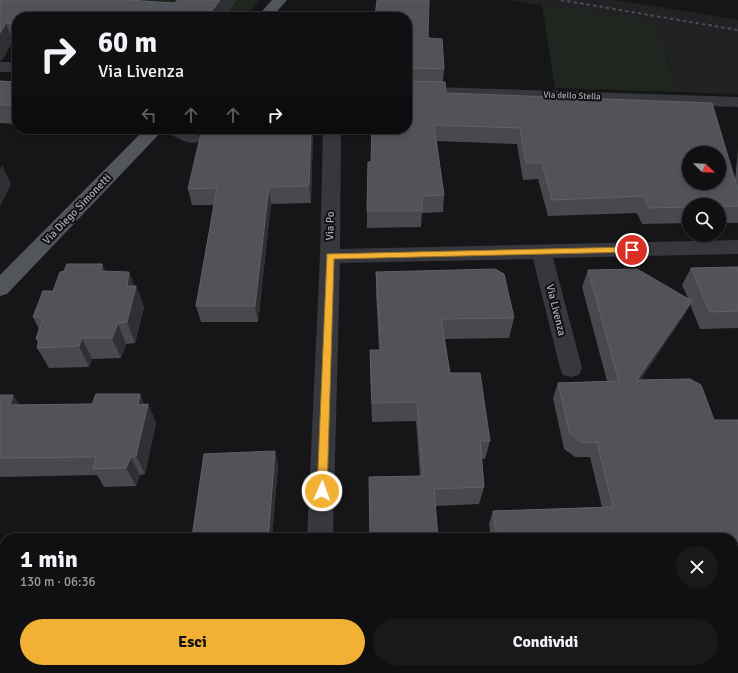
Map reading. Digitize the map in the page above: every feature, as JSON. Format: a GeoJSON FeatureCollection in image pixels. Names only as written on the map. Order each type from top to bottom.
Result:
{"type":"FeatureCollection","features":[{"type":"Feature","properties":{"kind":"main road"},"geometry":{"type":"LineString","coordinates":[[269,12],[280,0]]}},
{"type":"Feature","properties":{"kind":"main road","name":"Via Diego Simonetti"},"geometry":{"type":"LineString","coordinates":[[0,288],[150,134]]}},
{"type":"Feature","properties":{"kind":"street"},"geometry":{"type":"LineString","coordinates":[[0,66],[12,67]]}},
{"type":"Feature","properties":{"kind":"street","name":"Via dello Stella"},"geometry":{"type":"LineString","coordinates":[[412,91],[738,102]]}},
{"type":"Feature","properties":{"kind":"street"},"geometry":{"type":"LineString","coordinates":[[184,134],[192,138]]}},
{"type":"Feature","properties":{"kind":"street","name":"Via Po"},"geometry":{"type":"LineString","coordinates":[[320,533],[330,256],[332,134]]}},
{"type":"Feature","properties":{"kind":"street"},"geometry":{"type":"LineString","coordinates":[[330,256],[738,247]]}},
{"type":"Feature","properties":{"kind":"street","name":"Via Livenza"},"geometry":{"type":"LineString","coordinates":[[541,252],[570,368]]}},
{"type":"Feature","properties":{"kind":"shaded area"},"geometry":{"type":"Polygon","coordinates":[[[108,0],[260,0],[249,12],[103,12],[108,0]]]}},
{"type":"Feature","properties":{"kind":"shaded area"},"geometry":{"type":"Polygon","coordinates":[[[506,0],[616,0],[738,20],[738,94],[678,92],[667,60],[563,8],[506,0]]]}},
{"type":"Feature","properties":{"kind":"shaded area"},"geometry":{"type":"Polygon","coordinates":[[[542,5],[652,22],[678,92],[555,88],[542,5]]]}},
{"type":"Feature","properties":{"kind":"building"},"geometry":{"type":"Polygon","coordinates":[[[0,0],[128,0],[174,3],[178,0],[220,0],[211,12],[12,12],[12,23],[6,23],[0,33],[0,0]]]}},
{"type":"Feature","properties":{"kind":"building"},"geometry":{"type":"Polygon","coordinates":[[[377,0],[429,0],[428,38],[442,39],[444,69],[412,68],[412,12],[376,12],[377,0]]]}},
{"type":"Feature","properties":{"kind":"building"},"geometry":{"type":"Polygon","coordinates":[[[0,81],[12,82],[12,105],[0,105],[0,81]]]}},
{"type":"Feature","properties":{"kind":"building"},"geometry":{"type":"Polygon","coordinates":[[[412,81],[445,82],[446,93],[712,103],[725,146],[682,146],[682,190],[726,190],[726,150],[738,190],[738,206],[726,207],[726,198],[682,198],[682,207],[649,208],[644,196],[552,200],[542,163],[526,163],[520,128],[434,125],[444,195],[422,196],[422,211],[367,211],[368,162],[371,162],[372,134],[412,134],[412,81]]]}},
{"type":"Feature","properties":{"kind":"building"},"geometry":{"type":"Polygon","coordinates":[[[201,134],[311,134],[309,186],[269,187],[255,306],[196,306],[217,188],[188,189],[201,134]]]}},
{"type":"Feature","properties":{"kind":"building"},"geometry":{"type":"Polygon","coordinates":[[[67,264],[102,264],[101,271],[129,272],[127,286],[136,286],[127,322],[118,323],[112,338],[82,338],[79,346],[37,348],[39,339],[36,339],[43,318],[33,317],[43,291],[53,291],[60,272],[64,271],[67,264]]]}},
{"type":"Feature","properties":{"kind":"building"},"geometry":{"type":"Polygon","coordinates":[[[738,267],[738,311],[710,312],[691,268],[738,267]]]}},
{"type":"Feature","properties":{"kind":"building"},"geometry":{"type":"Polygon","coordinates":[[[495,269],[504,274],[514,318],[441,319],[450,373],[480,373],[490,441],[480,441],[484,487],[434,489],[438,533],[370,533],[369,477],[423,476],[417,402],[372,403],[370,350],[381,350],[376,272],[495,269]]]}},
{"type":"Feature","properties":{"kind":"building"},"geometry":{"type":"Polygon","coordinates":[[[637,269],[692,301],[637,380],[690,379],[701,385],[714,420],[738,420],[738,533],[496,533],[493,511],[613,507],[597,442],[582,443],[570,434],[558,383],[619,381],[588,270],[637,269]]]}},
{"type":"Feature","properties":{"kind":"building"},"geometry":{"type":"Polygon","coordinates":[[[96,394],[140,394],[138,405],[148,404],[136,456],[131,457],[126,468],[93,469],[96,457],[0,458],[0,395],[13,395],[10,405],[92,404],[96,394]]]}},
{"type":"Feature","properties":{"kind":"building"},"geometry":{"type":"Polygon","coordinates":[[[275,451],[268,533],[193,533],[204,454],[275,451]]]}},
{"type":"Feature","properties":{"kind":"railway"},"geometry":{"type":"LineString","coordinates":[[561,0],[738,30]]}},
{"type":"Feature","properties":{"kind":"route"},"geometry":{"type":"LineString","coordinates":[[322,491],[330,256],[632,250]]}}]}
